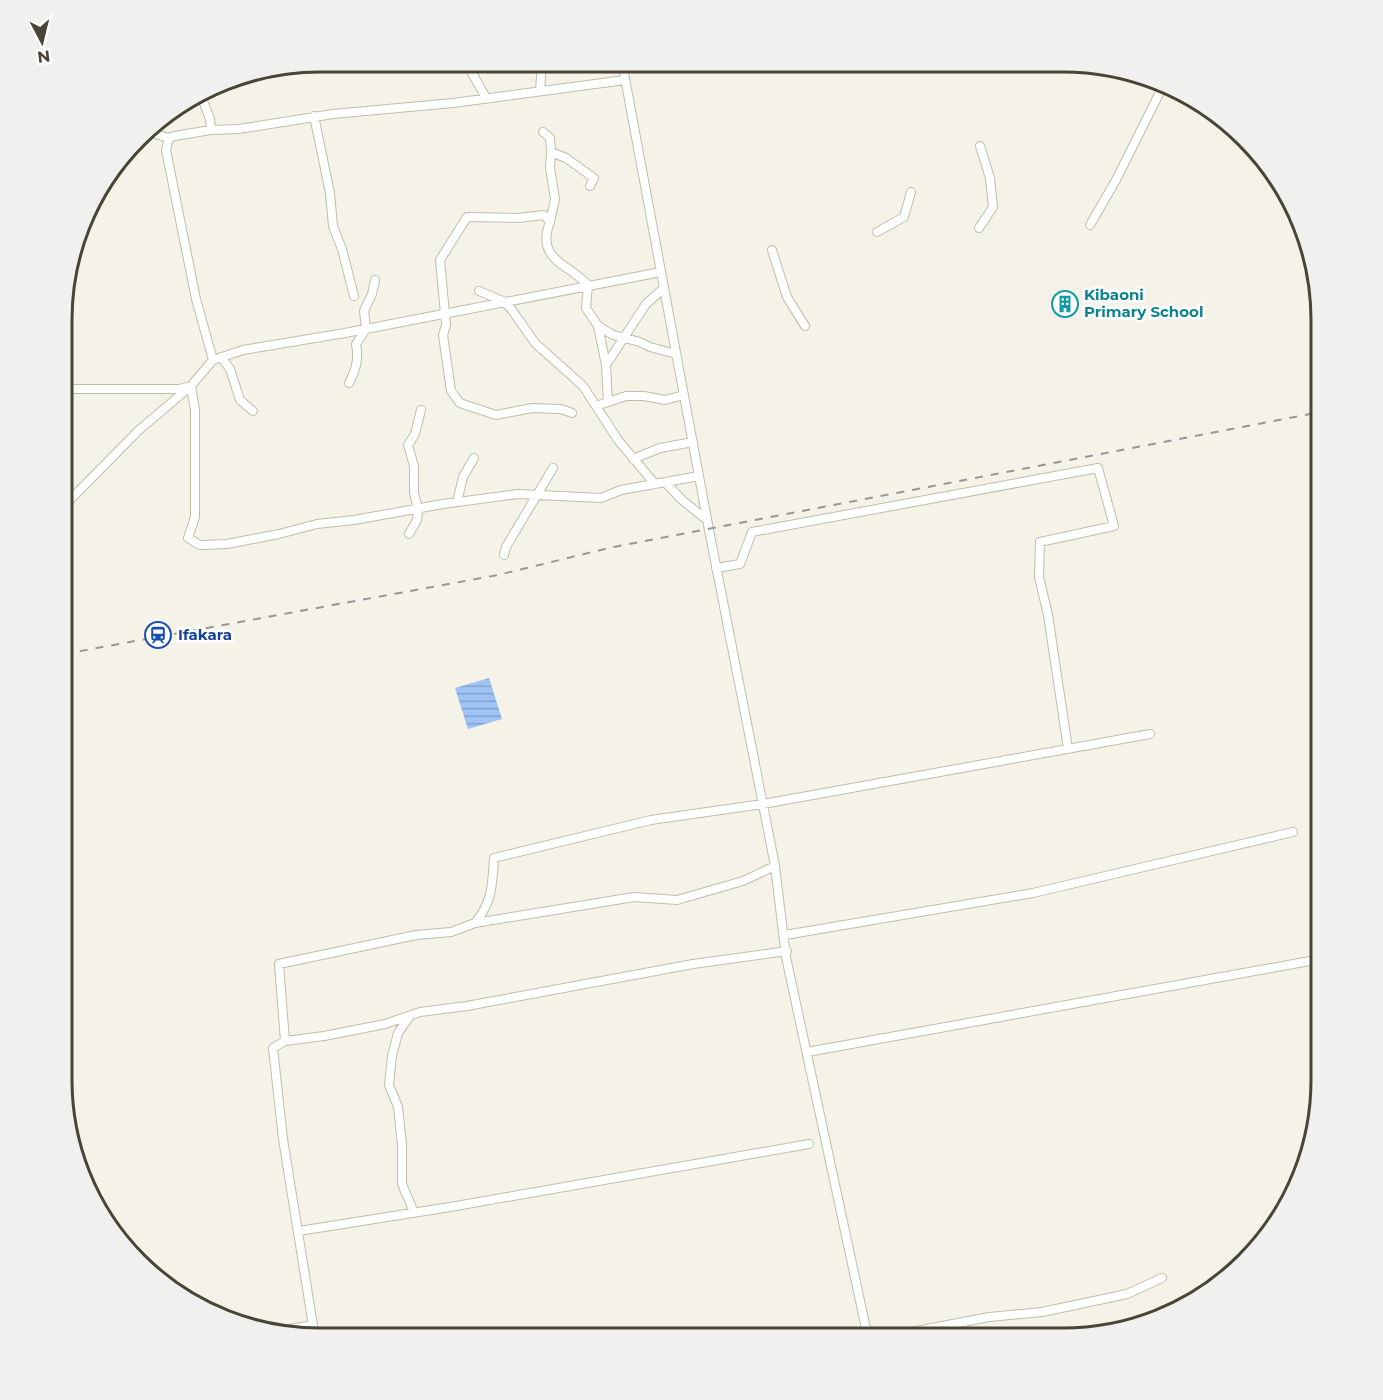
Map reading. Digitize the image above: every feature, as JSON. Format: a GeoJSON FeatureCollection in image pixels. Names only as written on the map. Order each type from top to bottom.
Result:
{"type":"FeatureCollection","features":[{"type":"Feature","properties":{"kind":"street"},"geometry":{"type":"LineString","coordinates":[[472,72],[486,98]]}},
{"type":"Feature","properties":{"kind":"street"},"geometry":{"type":"LineString","coordinates":[[540,91],[541,72]]}},
{"type":"Feature","properties":{"kind":"street"},"geometry":{"type":"LineString","coordinates":[[624,72],[716,568],[776,866],[786,957],[866,1328]]}},
{"type":"Feature","properties":{"kind":"street"},"geometry":{"type":"LineString","coordinates":[[155,134],[169,138],[314,116],[486,98],[625,80]]}},
{"type":"Feature","properties":{"kind":"street"},"geometry":{"type":"LineString","coordinates":[[1090,225],[1111,189],[1160,92]]}},
{"type":"Feature","properties":{"kind":"street"},"geometry":{"type":"LineString","coordinates":[[203,101],[210,119],[211,130]]}},
{"type":"Feature","properties":{"kind":"street"},"geometry":{"type":"LineString","coordinates":[[314,116],[330,193],[333,226],[342,249],[354,296]]}},
{"type":"Feature","properties":{"kind":"street"},"geometry":{"type":"LineString","coordinates":[[543,132],[550,138],[550,168],[555,199],[546,238],[549,253],[560,265],[580,276],[588,285],[586,308],[598,326],[606,364],[608,402]]}},
{"type":"Feature","properties":{"kind":"street"},"geometry":{"type":"LineString","coordinates":[[169,138],[166,150],[168,163],[196,298],[217,358],[230,369],[240,400],[253,411]]}},
{"type":"Feature","properties":{"kind":"street"},"geometry":{"type":"LineString","coordinates":[[979,228],[993,207],[990,178],[980,146]]}},
{"type":"Feature","properties":{"kind":"street"},"geometry":{"type":"LineString","coordinates":[[551,152],[566,158],[594,178],[590,186]]}},
{"type":"Feature","properties":{"kind":"street"},"geometry":{"type":"LineString","coordinates":[[877,232],[904,217],[911,192]]}},
{"type":"Feature","properties":{"kind":"street"},"geometry":{"type":"LineString","coordinates":[[550,222],[544,215],[518,218],[467,217],[440,260],[446,325],[443,335],[451,391],[460,402],[496,415],[532,408],[572,413]]}},
{"type":"Feature","properties":{"kind":"street"},"geometry":{"type":"LineString","coordinates":[[772,250],[787,297],[805,326]]}},
{"type":"Feature","properties":{"kind":"street"},"geometry":{"type":"LineString","coordinates":[[72,498],[139,430],[191,386],[217,358],[243,350],[366,329],[661,272]]}},
{"type":"Feature","properties":{"kind":"street"},"geometry":{"type":"LineString","coordinates":[[349,383],[357,365],[356,344],[366,329],[364,312],[375,280]]}},
{"type":"Feature","properties":{"kind":"street"},"geometry":{"type":"LineString","coordinates":[[606,364],[646,304],[664,288]]}},
{"type":"Feature","properties":{"kind":"street"},"geometry":{"type":"LineString","coordinates":[[479,291],[503,301],[535,343],[583,386],[618,441],[654,484]]}},
{"type":"Feature","properties":{"kind":"street"},"geometry":{"type":"LineString","coordinates":[[598,326],[624,339],[676,354]]}},
{"type":"Feature","properties":{"kind":"street"},"geometry":{"type":"LineString","coordinates":[[72,389],[179,389],[191,386]]}},
{"type":"Feature","properties":{"kind":"street"},"geometry":{"type":"LineString","coordinates":[[191,386],[195,410],[195,517],[188,538],[200,545],[227,544],[317,524],[518,494],[601,498],[621,490],[699,476]]}},
{"type":"Feature","properties":{"kind":"street"},"geometry":{"type":"LineString","coordinates":[[596,406],[626,396],[644,396],[665,400],[684,395]]}},
{"type":"Feature","properties":{"kind":"street"},"geometry":{"type":"LineString","coordinates":[[409,534],[417,520],[418,509],[414,493],[414,466],[408,445],[415,434],[421,410]]}},
{"type":"Feature","properties":{"kind":"street"},"geometry":{"type":"LineString","coordinates":[[633,459],[660,448],[693,442]]}},
{"type":"Feature","properties":{"kind":"street"},"geometry":{"type":"LineString","coordinates":[[457,502],[463,477],[474,458]]}},
{"type":"Feature","properties":{"kind":"street"},"geometry":{"type":"LineString","coordinates":[[504,555],[553,468]]}},
{"type":"Feature","properties":{"kind":"street"},"geometry":{"type":"LineString","coordinates":[[716,568],[740,564],[752,532],[1098,468],[1114,526],[1040,542],[1039,577],[1048,615],[1068,749]]}},
{"type":"Feature","properties":{"kind":"street"},"geometry":{"type":"LineString","coordinates":[[665,482],[682,500],[707,520]]}},
{"type":"Feature","properties":{"kind":"street"},"geometry":{"type":"LineString","coordinates":[[475,923],[486,910],[491,896],[494,858],[651,820],[763,804],[1150,734]]}},
{"type":"Feature","properties":{"kind":"street"},"geometry":{"type":"LineString","coordinates":[[785,935],[1033,893],[1293,832]]}},
{"type":"Feature","properties":{"kind":"street"},"geometry":{"type":"LineString","coordinates":[[285,1041],[279,964],[416,935],[451,932],[475,923],[634,897],[677,900],[743,881],[776,866]]}},
{"type":"Feature","properties":{"kind":"street"},"geometry":{"type":"LineString","coordinates":[[302,1327],[313,1325],[283,1139],[273,1048],[285,1041],[385,1024],[420,1012],[467,1006],[693,964],[787,951]]}},
{"type":"Feature","properties":{"kind":"street"},"geometry":{"type":"LineString","coordinates":[[807,1052],[1311,961]]}},
{"type":"Feature","properties":{"kind":"street"},"geometry":{"type":"LineString","coordinates":[[410,1016],[398,1033],[392,1056],[389,1085],[398,1107],[402,1145],[402,1184],[414,1212]]}},
{"type":"Feature","properties":{"kind":"street"},"geometry":{"type":"LineString","coordinates":[[299,1231],[809,1144]]}},
{"type":"Feature","properties":{"kind":"street"},"geometry":{"type":"LineString","coordinates":[[932,1328],[989,1317],[1042,1312],[1116,1297],[1162,1278]]}},
{"type":"Feature","properties":{"kind":"water"},"geometry":{"type":"Polygon","coordinates":[[[489,678],[502,719],[468,729],[455,688],[489,678]]]}},
{"type":"Feature","properties":{"kind":"railway"},"geometry":{"type":"LineString","coordinates":[[72,653],[498,575],[613,547],[1311,414]]}},
{"type":"Feature","properties":{"kind":"place","name":"Kibaoni Primary School"},"geometry":{"type":"Point","coordinates":[1065,304]}},
{"type":"Feature","properties":{"kind":"place","name":"Ifakara"},"geometry":{"type":"Point","coordinates":[158,635]}}]}
